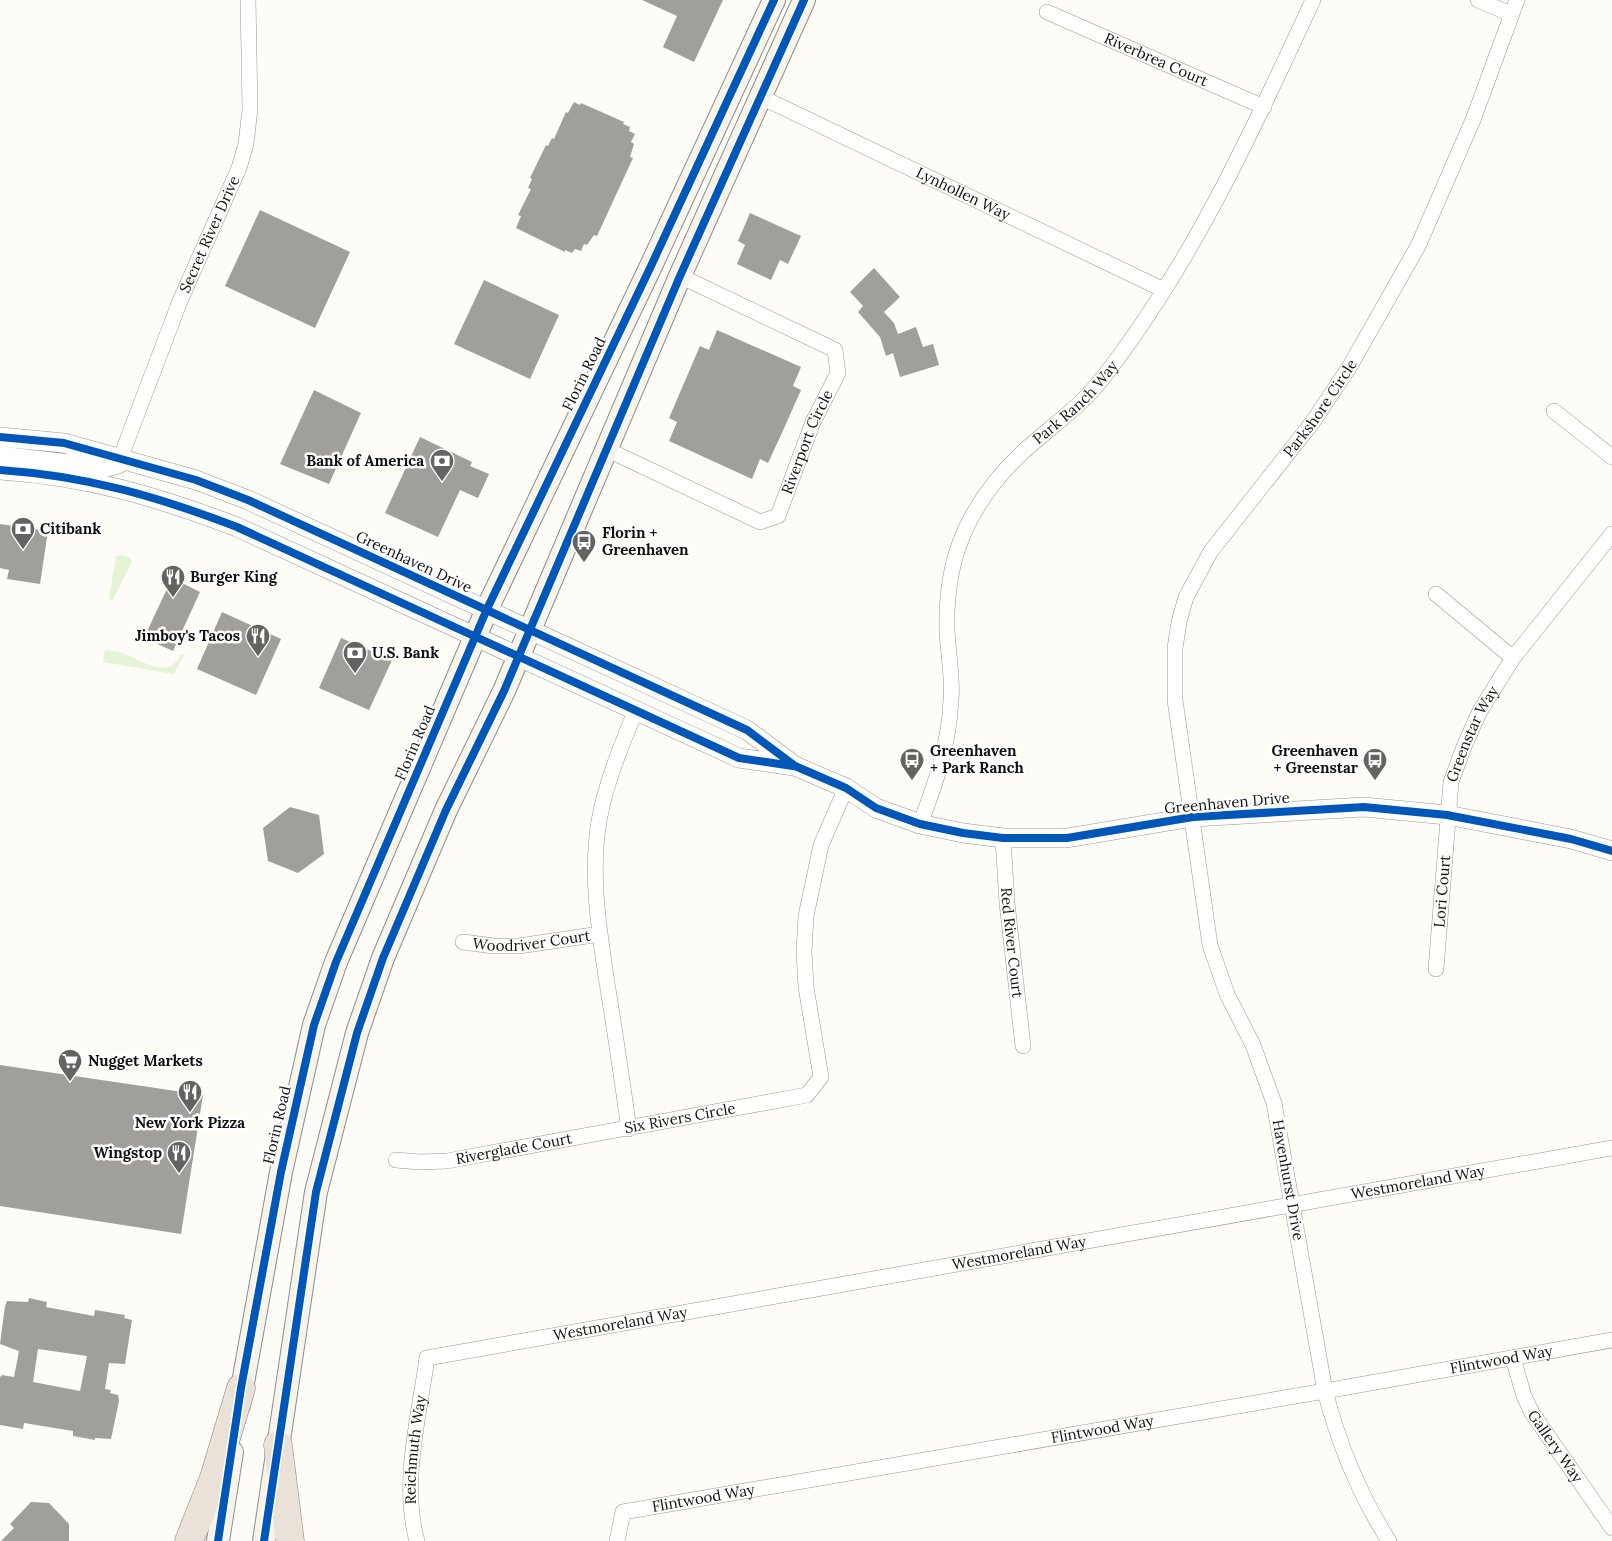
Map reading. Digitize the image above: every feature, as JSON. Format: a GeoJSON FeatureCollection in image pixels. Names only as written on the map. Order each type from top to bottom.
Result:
{"type":"FeatureCollection","features":[{"type":"Feature","properties":{"kind":"highway"},"geometry":{"type":"LineString","coordinates":[[188,1541],[214,1478],[241,1388]]}},
{"type":"Feature","properties":{"kind":"highway"},"geometry":{"type":"LineString","coordinates":[[278,1445],[290,1541]]}},
{"type":"Feature","properties":{"kind":"main road","name":"Florin Road"},"geometry":{"type":"LineString","coordinates":[[218,1541],[241,1388],[281,1172],[314,1025],[336,962],[486,609],[651,266],[774,0]]}},
{"type":"Feature","properties":{"kind":"main road"},"geometry":{"type":"LineString","coordinates":[[264,1541],[316,1192],[357,1033],[383,958],[413,885],[519,656],[680,276],[804,0]]}},
{"type":"Feature","properties":{"kind":"street","name":"Secret River Drive"},"geometry":{"type":"LineString","coordinates":[[120,458],[180,301],[239,168],[246,144],[250,109],[248,0]]}},
{"type":"Feature","properties":{"kind":"street","name":"Park Ranch Way"},"geometry":{"type":"LineString","coordinates":[[920,824],[943,758],[949,725],[952,684],[947,630],[948,598],[954,561],[968,525],[983,498],[1004,470],[1026,449],[1065,418],[1101,380],[1164,290],[1231,175],[1264,108],[1312,0]]}},
{"type":"Feature","properties":{"kind":"street"},"geometry":{"type":"LineString","coordinates":[[1478,0],[1511,14]]}},
{"type":"Feature","properties":{"kind":"street","name":"Parkshore Circle"},"geometry":{"type":"LineString","coordinates":[[1193,817],[1175,700],[1173,674],[1179,622],[1186,598],[1210,551],[1312,423],[1350,366],[1385,307],[1418,246],[1447,184],[1473,120],[1517,0]]}},
{"type":"Feature","properties":{"kind":"street","name":"Riverbrea Court"},"geometry":{"type":"LineString","coordinates":[[1047,12],[1264,108]]}},
{"type":"Feature","properties":{"kind":"street","name":"Lynhollen Way"},"geometry":{"type":"LineString","coordinates":[[761,98],[1164,290]]}},
{"type":"Feature","properties":{"kind":"street","name":"Riverport Circle"},"geometry":{"type":"LineString","coordinates":[[606,449],[760,522],[778,516],[812,422],[838,373],[835,350],[680,276]]}},
{"type":"Feature","properties":{"kind":"street"},"geometry":{"type":"LineString","coordinates":[[1554,411],[1612,457]]}},
{"type":"Feature","properties":{"kind":"street","name":"Greenhaven Drive"},"geometry":{"type":"LineString","coordinates":[[0,437],[64,443],[120,458],[196,480],[265,508],[748,730],[796,766],[846,788],[876,808],[920,824],[963,833],[1003,838],[1067,838],[1193,817],[1364,807],[1447,815],[1571,839],[1612,851]]}},
{"type":"Feature","properties":{"kind":"street"},"geometry":{"type":"LineString","coordinates":[[0,456],[103,468],[118,464],[120,458]]}},
{"type":"Feature","properties":{"kind":"street","name":"Greenhaven Drive"},"geometry":{"type":"LineString","coordinates":[[0,470],[59,476],[113,486],[187,508],[237,527],[739,758],[796,766]]}},
{"type":"Feature","properties":{"kind":"street"},"geometry":{"type":"LineString","coordinates":[[113,486],[121,478],[134,475],[222,502],[265,508]]}},
{"type":"Feature","properties":{"kind":"street","name":"Greenstar Way"},"geometry":{"type":"LineString","coordinates":[[1447,815],[1451,782],[1480,711],[1513,658],[1612,534]]}},
{"type":"Feature","properties":{"kind":"street"},"geometry":{"type":"LineString","coordinates":[[1436,594],[1513,658]]}},
{"type":"Feature","properties":{"kind":"street","name":"Six Rivers Circle"},"geometry":{"type":"LineString","coordinates":[[636,710],[617,757],[599,821],[595,860],[595,893],[600,934],[629,1129],[807,1094],[821,1076],[806,987],[804,951],[806,916],[821,845],[846,788]]}},
{"type":"Feature","properties":{"kind":"street","name":"Lori Court"},"geometry":{"type":"LineString","coordinates":[[1436,969],[1447,815]]}},
{"type":"Feature","properties":{"kind":"street","name":"Havenhurst Drive"},"geometry":{"type":"LineString","coordinates":[[1193,817],[1210,945],[1227,994],[1265,1073],[1280,1133],[1326,1391],[1341,1447],[1356,1482],[1389,1541]]}},
{"type":"Feature","properties":{"kind":"street","name":"Red River Court"},"geometry":{"type":"LineString","coordinates":[[1003,838],[1007,903],[1023,1046]]}},
{"type":"Feature","properties":{"kind":"street","name":"Woodriver Court"},"geometry":{"type":"LineString","coordinates":[[463,942],[519,946],[600,934]]}},
{"type":"Feature","properties":{"kind":"street","name":"Riverglade Court"},"geometry":{"type":"LineString","coordinates":[[396,1160],[420,1162],[447,1161],[629,1129]]}},
{"type":"Feature","properties":{"kind":"street","name":"Westmoreland Way"},"geometry":{"type":"LineString","coordinates":[[427,1358],[1612,1148]]}},
{"type":"Feature","properties":{"kind":"street","name":"Flintwood Way"},"geometry":{"type":"LineString","coordinates":[[617,1541],[623,1512],[1612,1340]]}},
{"type":"Feature","properties":{"kind":"street","name":"Reichmuth Way"},"geometry":{"type":"LineString","coordinates":[[418,1541],[410,1505],[411,1479],[427,1358]]}},
{"type":"Feature","properties":{"kind":"street","name":"Gallery Way"},"geometry":{"type":"LineString","coordinates":[[1513,1358],[1524,1396],[1532,1413],[1612,1528]]}},
{"type":"Feature","properties":{"kind":"green space"},"geometry":{"type":"Polygon","coordinates":[[[120,555],[129,557],[132,561],[112,601],[109,598],[116,557],[120,555]]]}},
{"type":"Feature","properties":{"kind":"green space"},"geometry":{"type":"Polygon","coordinates":[[[105,650],[120,652],[155,667],[163,668],[176,662],[181,654],[184,655],[174,674],[103,662],[105,650]]]}},
{"type":"Feature","properties":{"kind":"building"},"geometry":{"type":"Polygon","coordinates":[[[642,0],[723,0],[694,62],[663,47],[677,16],[642,0]]]}},
{"type":"Feature","properties":{"kind":"building"},"geometry":{"type":"Polygon","coordinates":[[[574,102],[580,105],[581,103],[624,122],[623,124],[630,127],[629,131],[635,134],[631,142],[634,144],[630,157],[633,158],[597,236],[594,235],[587,245],[584,244],[581,251],[575,249],[572,253],[565,250],[565,252],[516,228],[521,216],[518,215],[531,189],[528,188],[532,179],[530,178],[546,145],[548,146],[552,138],[554,139],[566,112],[568,113],[574,102]]]}},
{"type":"Feature","properties":{"kind":"building"},"geometry":{"type":"Polygon","coordinates":[[[260,210],[350,252],[315,328],[225,286],[260,210]]]}},
{"type":"Feature","properties":{"kind":"building"},"geometry":{"type":"Polygon","coordinates":[[[750,213],[801,236],[788,264],[780,260],[771,280],[737,264],[745,245],[738,241],[750,213]]]}},
{"type":"Feature","properties":{"kind":"building"},"geometry":{"type":"Polygon","coordinates":[[[874,268],[900,297],[884,312],[894,323],[898,334],[916,327],[923,347],[933,344],[939,365],[900,377],[893,353],[886,356],[880,337],[858,312],[863,306],[850,292],[874,268]]]}},
{"type":"Feature","properties":{"kind":"building"},"geometry":{"type":"Polygon","coordinates":[[[484,280],[559,315],[530,379],[454,344],[484,280]]]}},
{"type":"Feature","properties":{"kind":"building"},"geometry":{"type":"Polygon","coordinates":[[[717,330],[801,367],[793,386],[801,390],[768,463],[760,459],[752,479],[669,441],[677,422],[669,418],[700,346],[709,350],[717,330]]]}},
{"type":"Feature","properties":{"kind":"building"},"geometry":{"type":"Polygon","coordinates":[[[314,390],[361,413],[329,484],[280,464],[314,390]]]}},
{"type":"Feature","properties":{"kind":"building","name":"Bank of America"},"geometry":{"type":"Polygon","coordinates":[[[420,437],[472,462],[470,466],[489,474],[478,498],[460,490],[438,537],[385,513],[420,437]]]}},
{"type":"Feature","properties":{"kind":"building","name":"Citibank"},"geometry":{"type":"Polygon","coordinates":[[[0,524],[48,531],[40,584],[7,579],[9,570],[0,568],[0,524]]]}},
{"type":"Feature","properties":{"kind":"building"},"geometry":{"type":"Polygon","coordinates":[[[172,578],[200,592],[173,651],[144,638],[172,578]]]}},
{"type":"Feature","properties":{"kind":"building"},"geometry":{"type":"Polygon","coordinates":[[[222,612],[281,639],[256,695],[197,669],[222,612]]]}},
{"type":"Feature","properties":{"kind":"building","name":"U.S. Bank"},"geometry":{"type":"Polygon","coordinates":[[[341,638],[392,660],[369,710],[319,688],[341,638]]]}},
{"type":"Feature","properties":{"kind":"building"},"geometry":{"type":"Polygon","coordinates":[[[290,807],[319,815],[324,854],[298,873],[268,861],[263,828],[290,807]]]}},
{"type":"Feature","properties":{"kind":"building"},"geometry":{"type":"Polygon","coordinates":[[[0,1065],[203,1095],[181,1234],[0,1206],[0,1065]]]}},
{"type":"Feature","properties":{"kind":"building"},"geometry":{"type":"Polygon","coordinates":[[[29,1298],[47,1302],[46,1307],[94,1316],[95,1310],[125,1315],[124,1318],[132,1320],[125,1364],[109,1363],[105,1389],[111,1390],[110,1393],[118,1395],[119,1401],[111,1439],[95,1438],[95,1440],[73,1436],[73,1431],[24,1423],[23,1429],[0,1425],[0,1377],[2,1375],[14,1377],[19,1351],[0,1344],[5,1306],[7,1301],[28,1302],[29,1298]],[[38,1349],[33,1382],[80,1391],[87,1356],[38,1349]]]}},
{"type":"Feature","properties":{"kind":"building"},"geometry":{"type":"Polygon","coordinates":[[[31,1502],[49,1503],[69,1524],[69,1541],[1,1541],[14,1528],[10,1524],[31,1502]]]}},
{"type":"Feature","properties":{"kind":"cycle path"},"geometry":{"type":"LineString","coordinates":[[218,1541],[241,1388],[281,1172],[314,1025],[336,962],[487,609],[651,266],[774,0]]}},
{"type":"Feature","properties":{"kind":"cycle path"},"geometry":{"type":"LineString","coordinates":[[264,1541],[316,1192],[357,1033],[383,958],[446,810],[504,691],[680,276],[804,0]]}},
{"type":"Feature","properties":{"kind":"cycle path"},"geometry":{"type":"LineString","coordinates":[[0,437],[64,443],[196,480],[248,500],[747,730],[795,766],[846,788],[876,808],[920,824],[963,833],[1003,838],[1067,838],[1193,817],[1364,807],[1447,815],[1571,839],[1612,851]]}},
{"type":"Feature","properties":{"kind":"cycle path"},"geometry":{"type":"LineString","coordinates":[[0,470],[92,482],[149,497],[237,527],[739,758],[793,766]]}},
{"type":"Feature","properties":{"kind":"place","name":"Bank of America"},"geometry":{"type":"Point","coordinates":[442,482]}},
{"type":"Feature","properties":{"kind":"place","name":"Citibank"},"geometry":{"type":"Point","coordinates":[23,550]}},
{"type":"Feature","properties":{"kind":"place","name":"Florin + Greenhaven"},"geometry":{"type":"Point","coordinates":[584,563]}},
{"type":"Feature","properties":{"kind":"place","name":"Burger King"},"geometry":{"type":"Point","coordinates":[173,598]}},
{"type":"Feature","properties":{"kind":"place","name":"Jimboy's Tacos"},"geometry":{"type":"Point","coordinates":[258,657]}},
{"type":"Feature","properties":{"kind":"place","name":"U.S. Bank"},"geometry":{"type":"Point","coordinates":[355,674]}},
{"type":"Feature","properties":{"kind":"place","name":"Greenhaven + Park Ranch"},"geometry":{"type":"Point","coordinates":[912,781]}},
{"type":"Feature","properties":{"kind":"place","name":"Greenhaven + Greenstar"},"geometry":{"type":"Point","coordinates":[1375,781]}},
{"type":"Feature","properties":{"kind":"place","name":"Nugget Markets"},"geometry":{"type":"Point","coordinates":[70,1082]}},
{"type":"Feature","properties":{"kind":"place","name":"New York Pizza"},"geometry":{"type":"Point","coordinates":[190,1113]}},
{"type":"Feature","properties":{"kind":"place","name":"Wingstop"},"geometry":{"type":"Point","coordinates":[179,1174]}}]}
